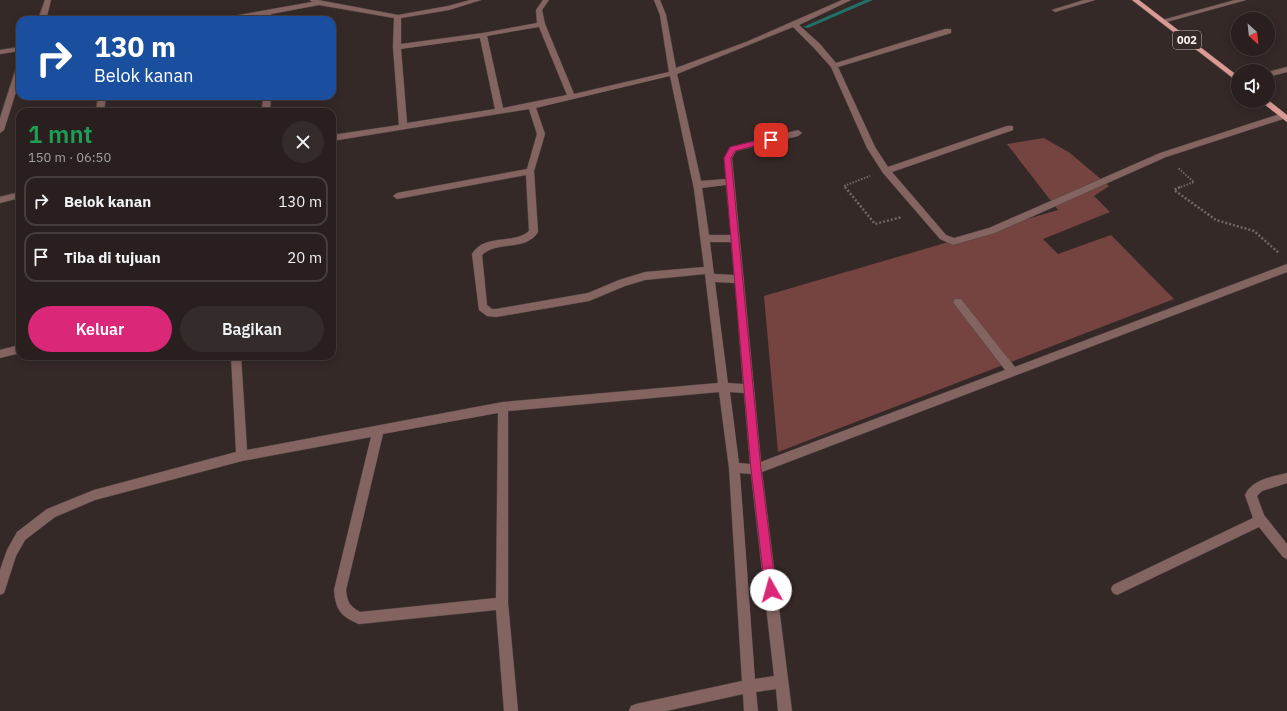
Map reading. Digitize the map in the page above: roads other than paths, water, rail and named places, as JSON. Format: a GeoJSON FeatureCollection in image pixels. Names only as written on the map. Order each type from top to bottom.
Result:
{"type":"FeatureCollection","features":[{"type":"Feature","properties":{"kind":"main road","name":"002"},"geometry":{"type":"LineString","coordinates":[[1135,0],[1231,74]]}},
{"type":"Feature","properties":{"kind":"main road"},"geometry":{"type":"LineString","coordinates":[[1273,108],[1285,118]]}},
{"type":"Feature","properties":{"kind":"street"},"geometry":{"type":"LineString","coordinates":[[43,16],[48,0]]}},
{"type":"Feature","properties":{"kind":"street"},"geometry":{"type":"LineString","coordinates":[[271,16],[316,2],[398,17],[449,8],[478,0]]}},
{"type":"Feature","properties":{"kind":"street"},"geometry":{"type":"LineString","coordinates":[[546,0],[539,10],[540,24],[572,97]]}},
{"type":"Feature","properties":{"kind":"street"},"geometry":{"type":"LineString","coordinates":[[657,0],[663,15],[672,73],[702,184],[706,238],[724,387],[736,468],[754,686],[751,711]]}},
{"type":"Feature","properties":{"kind":"street"},"geometry":{"type":"LineString","coordinates":[[336,137],[532,106],[672,73],[681,68],[715,57],[848,0]]}},
{"type":"Feature","properties":{"kind":"street"},"geometry":{"type":"LineString","coordinates":[[1055,10],[1092,0]]}},
{"type":"Feature","properties":{"kind":"street"},"geometry":{"type":"LineString","coordinates":[[1163,21],[1243,0]]}},
{"type":"Feature","properties":{"kind":"street"},"geometry":{"type":"LineString","coordinates":[[398,17],[397,47],[402,126]]}},
{"type":"Feature","properties":{"kind":"street"},"geometry":{"type":"LineString","coordinates":[[397,47],[483,35],[540,24]]}},
{"type":"Feature","properties":{"kind":"street"},"geometry":{"type":"LineString","coordinates":[[794,24],[817,46],[834,66],[862,130],[886,171],[943,237],[953,242],[992,231],[1163,155],[1285,118]]}},
{"type":"Feature","properties":{"kind":"street"},"geometry":{"type":"LineString","coordinates":[[834,66],[948,31]]}},
{"type":"Feature","properties":{"kind":"street"},"geometry":{"type":"LineString","coordinates":[[483,35],[500,112]]}},
{"type":"Feature","properties":{"kind":"street"},"geometry":{"type":"LineString","coordinates":[[0,52],[16,50]]}},
{"type":"Feature","properties":{"kind":"street"},"geometry":{"type":"LineString","coordinates":[[1275,73],[1287,69]]}},
{"type":"Feature","properties":{"kind":"street"},"geometry":{"type":"LineString","coordinates":[[0,130],[16,80]]}},
{"type":"Feature","properties":{"kind":"street"},"geometry":{"type":"LineString","coordinates":[[532,106],[541,134],[530,171],[534,232],[525,238],[485,247],[477,254],[482,307],[486,311],[496,313],[589,297],[622,283],[645,276],[711,276],[735,279]]}},
{"type":"Feature","properties":{"kind":"street"},"geometry":{"type":"LineString","coordinates":[[886,171],[1010,128]]}},
{"type":"Feature","properties":{"kind":"street"},"geometry":{"type":"LineString","coordinates":[[785,711],[779,682],[725,183],[728,158],[733,149],[798,133]]}},
{"type":"Feature","properties":{"kind":"street"},"geometry":{"type":"LineString","coordinates":[[397,196],[530,171]]}},
{"type":"Feature","properties":{"kind":"street"},"geometry":{"type":"LineString","coordinates":[[702,184],[725,183]]}},
{"type":"Feature","properties":{"kind":"street"},"geometry":{"type":"LineString","coordinates":[[0,200],[16,196]]}},
{"type":"Feature","properties":{"kind":"street"},"geometry":{"type":"LineString","coordinates":[[706,238],[732,239]]}},
{"type":"Feature","properties":{"kind":"street"},"geometry":{"type":"LineString","coordinates":[[736,468],[755,469],[1287,268]]}},
{"type":"Feature","properties":{"kind":"street"},"geometry":{"type":"LineString","coordinates":[[958,302],[1013,372]]}},
{"type":"Feature","properties":{"kind":"street"},"geometry":{"type":"LineString","coordinates":[[0,354],[16,350]]}},
{"type":"Feature","properties":{"kind":"street"},"geometry":{"type":"LineString","coordinates":[[236,360],[242,456]]}},
{"type":"Feature","properties":{"kind":"street"},"geometry":{"type":"LineString","coordinates":[[0,589],[11,554],[21,536],[50,513],[94,495],[242,456],[503,407],[724,387],[747,389]]}},
{"type":"Feature","properties":{"kind":"street"},"geometry":{"type":"LineString","coordinates":[[503,407],[502,603],[511,711]]}},
{"type":"Feature","properties":{"kind":"street"},"geometry":{"type":"LineString","coordinates":[[378,431],[340,590],[342,604],[346,612],[360,618],[502,603]]}},
{"type":"Feature","properties":{"kind":"street"},"geometry":{"type":"LineString","coordinates":[[1287,478],[1258,487],[1251,495],[1259,521],[1287,553]]}},
{"type":"Feature","properties":{"kind":"street"},"geometry":{"type":"LineString","coordinates":[[1117,589],[1259,521]]}},
{"type":"Feature","properties":{"kind":"street"},"geometry":{"type":"LineString","coordinates":[[636,711],[779,682]]}},
{"type":"Feature","properties":{"kind":"waterway"},"geometry":{"type":"LineString","coordinates":[[806,27],[870,0]]}}]}
